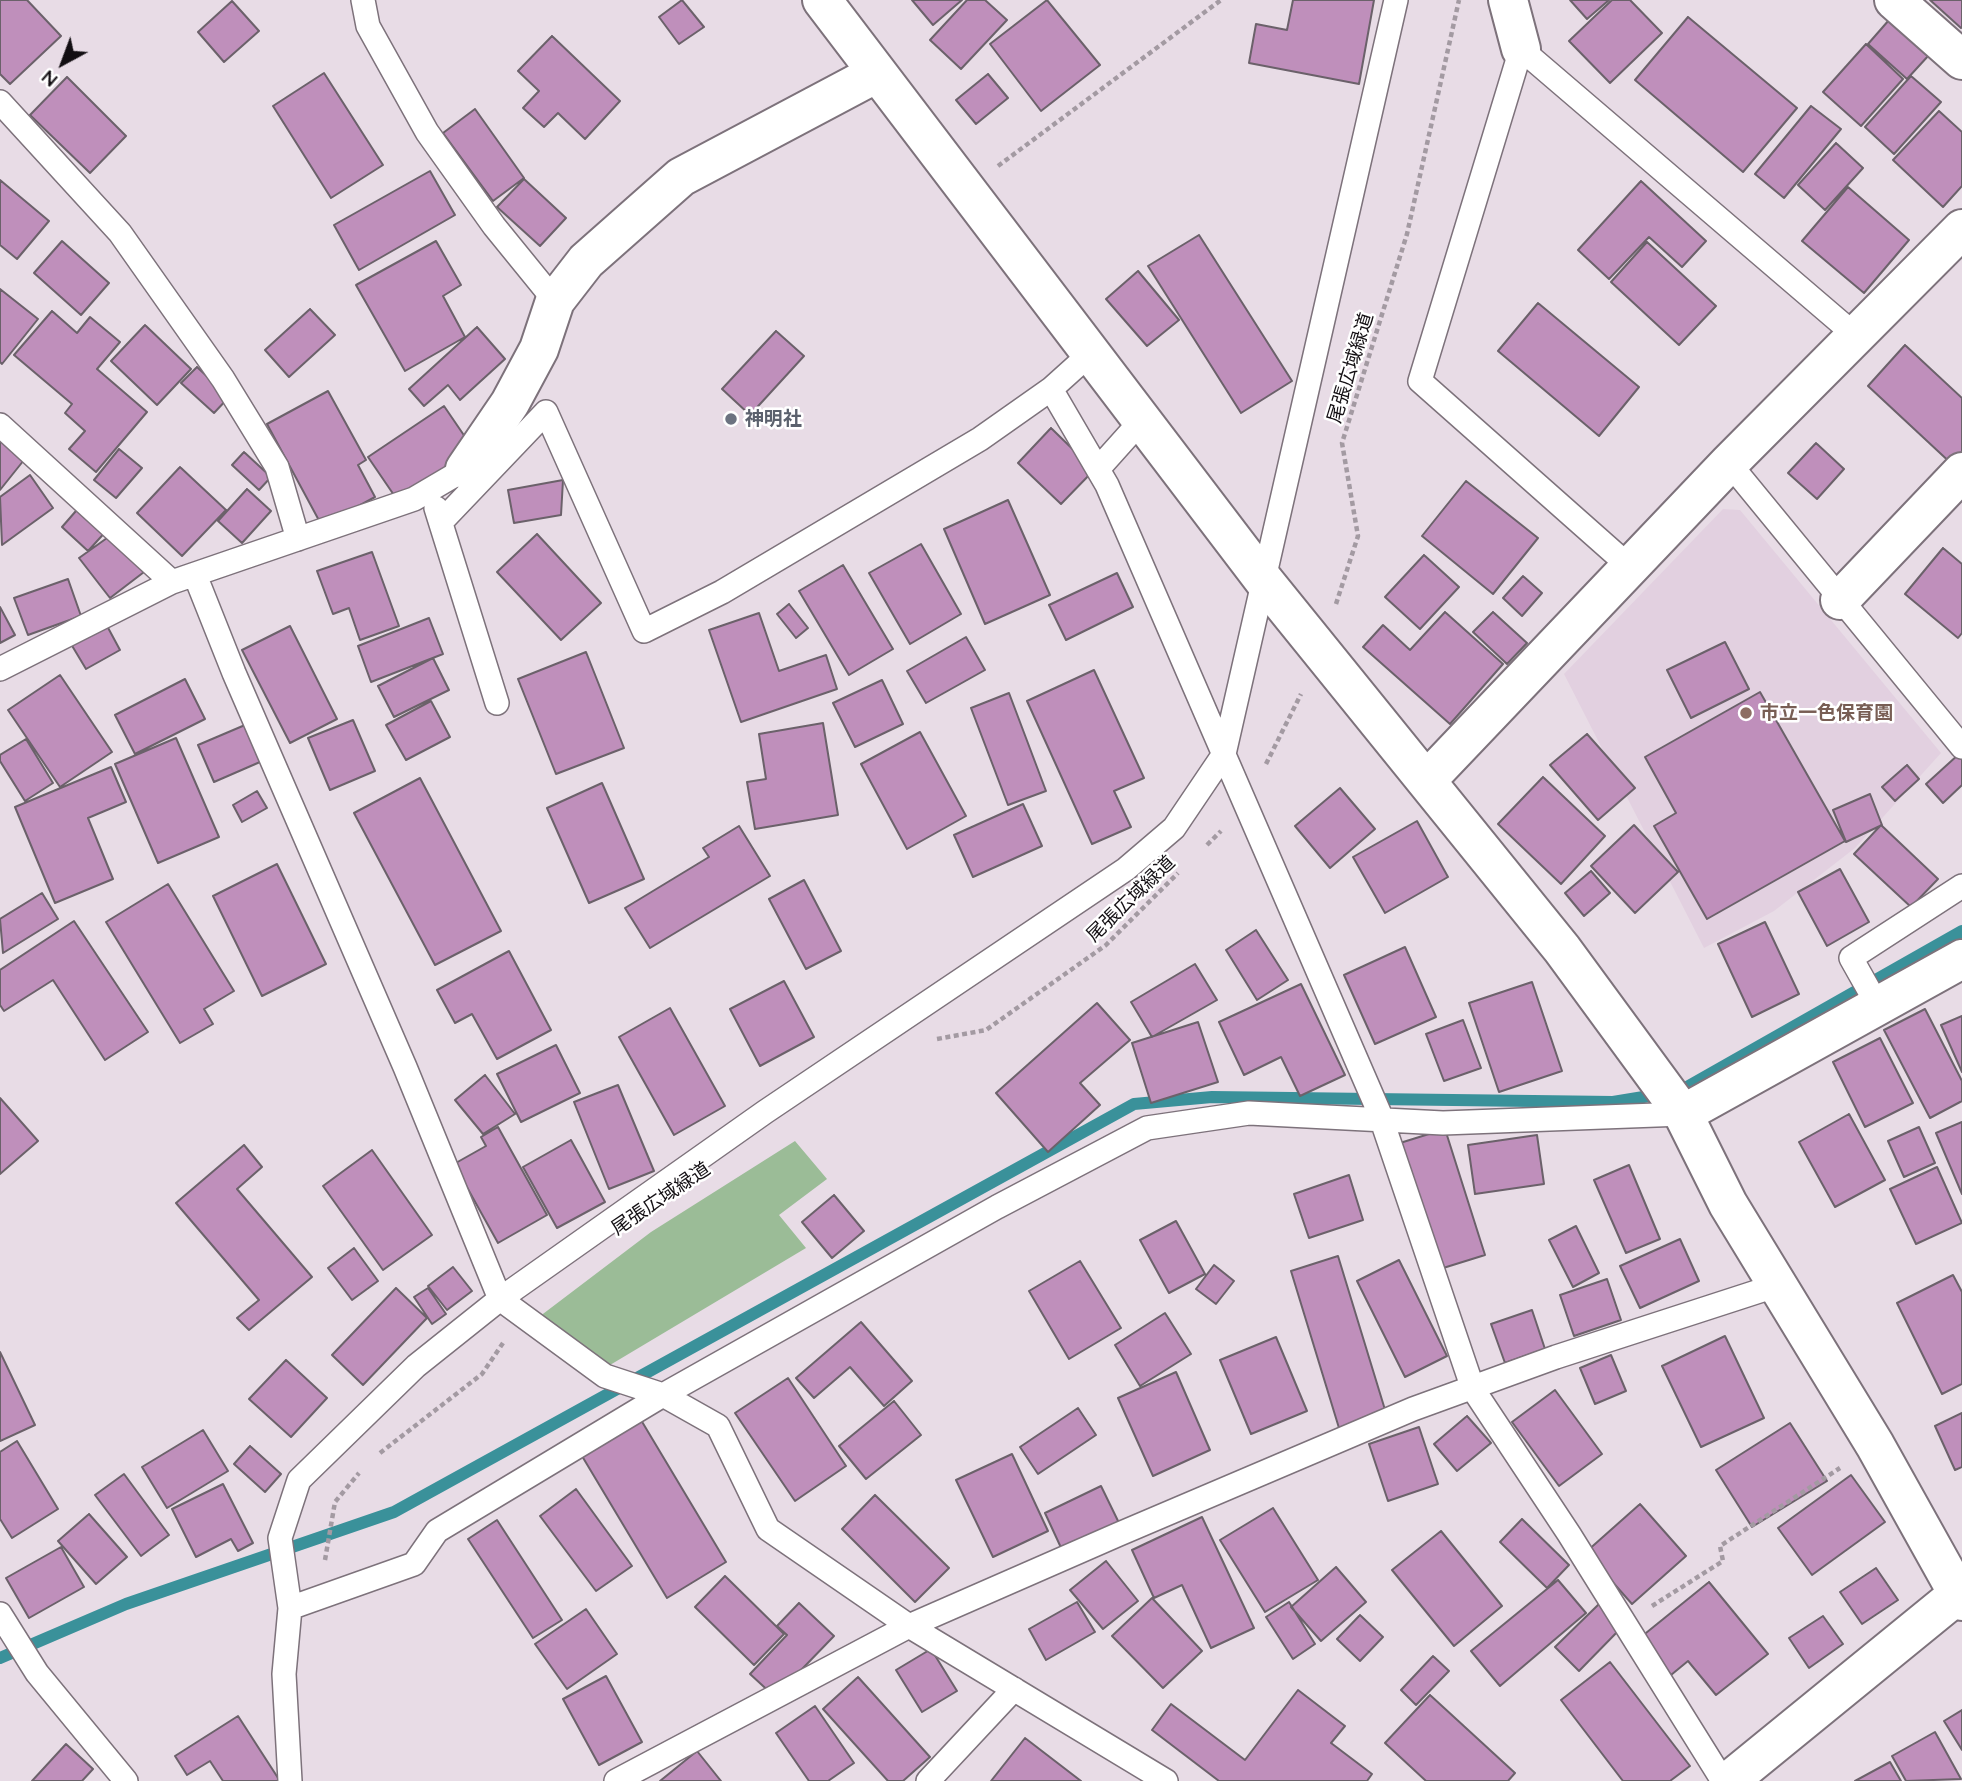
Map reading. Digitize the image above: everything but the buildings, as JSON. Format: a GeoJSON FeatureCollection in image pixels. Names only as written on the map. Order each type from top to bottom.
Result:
{"type":"FeatureCollection","features":[{"type":"Feature","properties":{"kind":"street"},"geometry":{"type":"LineString","coordinates":[[822,0],[1265,582],[1562,949],[1682,1114],[1728,1203],[1874,1445],[1960,1595],[1730,1781]]}},
{"type":"Feature","properties":{"kind":"street"},"geometry":{"type":"LineString","coordinates":[[1508,0],[1521,50]]}},
{"type":"Feature","properties":{"kind":"street"},"geometry":{"type":"LineString","coordinates":[[1894,0],[1962,60]]}},
{"type":"Feature","properties":{"kind":"street"},"geometry":{"type":"LineString","coordinates":[[465,469],[510,403],[539,349],[555,301],[586,261],[681,177],[877,74]]}},
{"type":"Feature","properties":{"kind":"street"},"geometry":{"type":"LineString","coordinates":[[1426,781],[1729,463],[1962,229]]}},
{"type":"Feature","properties":{"kind":"street"},"geometry":{"type":"LineString","coordinates":[[1840,600],[1962,472]]}},
{"type":"Feature","properties":{"kind":"street"},"geometry":{"type":"LineString","coordinates":[[1682,1114],[1962,959]]}},
{"type":"Feature","properties":{"kind":"lane"},"geometry":{"type":"LineString","coordinates":[[363,0],[368,26],[427,132],[494,226],[555,301]]}},
{"type":"Feature","properties":{"kind":"lane"},"geometry":{"type":"LineString","coordinates":[[290,1781],[284,1674],[290,1608],[280,1538],[299,1480],[416,1366],[500,1299],[765,1112],[1126,869],[1174,828],[1224,754],[1396,0]]}},
{"type":"Feature","properties":{"kind":"lane"},"geometry":{"type":"LineString","coordinates":[[1630,566],[1420,381],[1521,50],[1855,335]]}},
{"type":"Feature","properties":{"kind":"lane"},"geometry":{"type":"LineString","coordinates":[[0,102],[120,233],[223,379],[277,467],[298,539]]}},
{"type":"Feature","properties":{"kind":"lane"},"geometry":{"type":"LineString","coordinates":[[440,522],[546,412],[645,631],[722,592],[980,439],[1051,389],[1091,353]]}},
{"type":"Feature","properties":{"kind":"lane"},"geometry":{"type":"LineString","coordinates":[[1051,389],[1098,469],[1247,805],[1380,1116],[1473,1389],[1723,1781]]}},
{"type":"Feature","properties":{"kind":"lane"},"geometry":{"type":"LineString","coordinates":[[1098,469],[1142,421]]}},
{"type":"Feature","properties":{"kind":"lane"},"geometry":{"type":"LineString","coordinates":[[0,425],[173,582]]}},
{"type":"Feature","properties":{"kind":"lane"},"geometry":{"type":"LineString","coordinates":[[1729,463],[1962,747]]}},
{"type":"Feature","properties":{"kind":"lane"},"geometry":{"type":"LineString","coordinates":[[0,668],[173,582],[414,499],[465,469]]}},
{"type":"Feature","properties":{"kind":"lane"},"geometry":{"type":"LineString","coordinates":[[430,489],[497,703]]}},
{"type":"Feature","properties":{"kind":"lane"},"geometry":{"type":"LineString","coordinates":[[195,575],[234,673],[405,1068],[500,1299],[604,1376],[660,1394],[718,1426],[768,1529],[909,1626],[1166,1781]]}},
{"type":"Feature","properties":{"kind":"lane"},"geometry":{"type":"LineString","coordinates":[[1878,1006],[1850,958],[1962,886]]}},
{"type":"Feature","properties":{"kind":"lane"},"geometry":{"type":"LineString","coordinates":[[290,1608],[414,1564],[438,1531],[660,1394],[996,1207],[1147,1128],[1249,1113],[1380,1116],[1443,1123],[1682,1114]]}},
{"type":"Feature","properties":{"kind":"lane"},"geometry":{"type":"LineString","coordinates":[[616,1781],[909,1626],[1413,1409],[1556,1357],[1778,1285]]}},
{"type":"Feature","properties":{"kind":"lane"},"geometry":{"type":"LineString","coordinates":[[0,1614],[37,1673],[126,1781]]}},
{"type":"Feature","properties":{"kind":"lane"},"geometry":{"type":"LineString","coordinates":[[928,1781],[1014,1689]]}},
{"type":"Feature","properties":{"kind":"path"},"geometry":{"type":"LineString","coordinates":[[967,190],[1221,0]]}},
{"type":"Feature","properties":{"kind":"path","name":"尾張広域緑道"},"geometry":{"type":"LineString","coordinates":[[1200,852],[1247,805],[1321,652],[1358,536],[1342,443],[1407,234],[1459,0]]}},
{"type":"Feature","properties":{"kind":"path","name":"尾張広域緑道"},"geometry":{"type":"LineString","coordinates":[[928,1041],[986,1030],[1106,945],[1181,871]]}},
{"type":"Feature","properties":{"kind":"path"},"geometry":{"type":"LineString","coordinates":[[369,1461],[482,1374],[522,1316]]}},
{"type":"Feature","properties":{"kind":"path"},"geometry":{"type":"LineString","coordinates":[[1624,1623],[1723,1561],[1720,1546],[1874,1445]]}},
{"type":"Feature","properties":{"kind":"path"},"geometry":{"type":"LineString","coordinates":[[324,1565],[335,1503],[360,1472]]}},
{"type":"Feature","properties":{"kind":"shaded area","name":"市立一色保育園"},"geometry":{"type":"Polygon","coordinates":[[[1723,509],[1740,510],[1941,753],[1855,848],[1774,911],[1704,948],[1564,674],[1723,509]]]}},
{"type":"Feature","properties":{"kind":"green space"},"geometry":{"type":"Polygon","coordinates":[[[795,1141],[827,1179],[779,1215],[806,1248],[605,1368],[531,1323],[651,1232],[795,1141]]]}},
{"type":"Feature","properties":{"kind":"waterway"},"geometry":{"type":"LineString","coordinates":[[0,1658],[126,1604],[394,1512],[1134,1104],[1212,1097],[1613,1102],[1680,1091],[1962,931]]}},
{"type":"Feature","properties":{"kind":"place","name":"神明社"},"geometry":{"type":"Point","coordinates":[731,419]}},
{"type":"Feature","properties":{"kind":"place","name":"市立一色保育園"},"geometry":{"type":"Point","coordinates":[1746,713]}}]}
